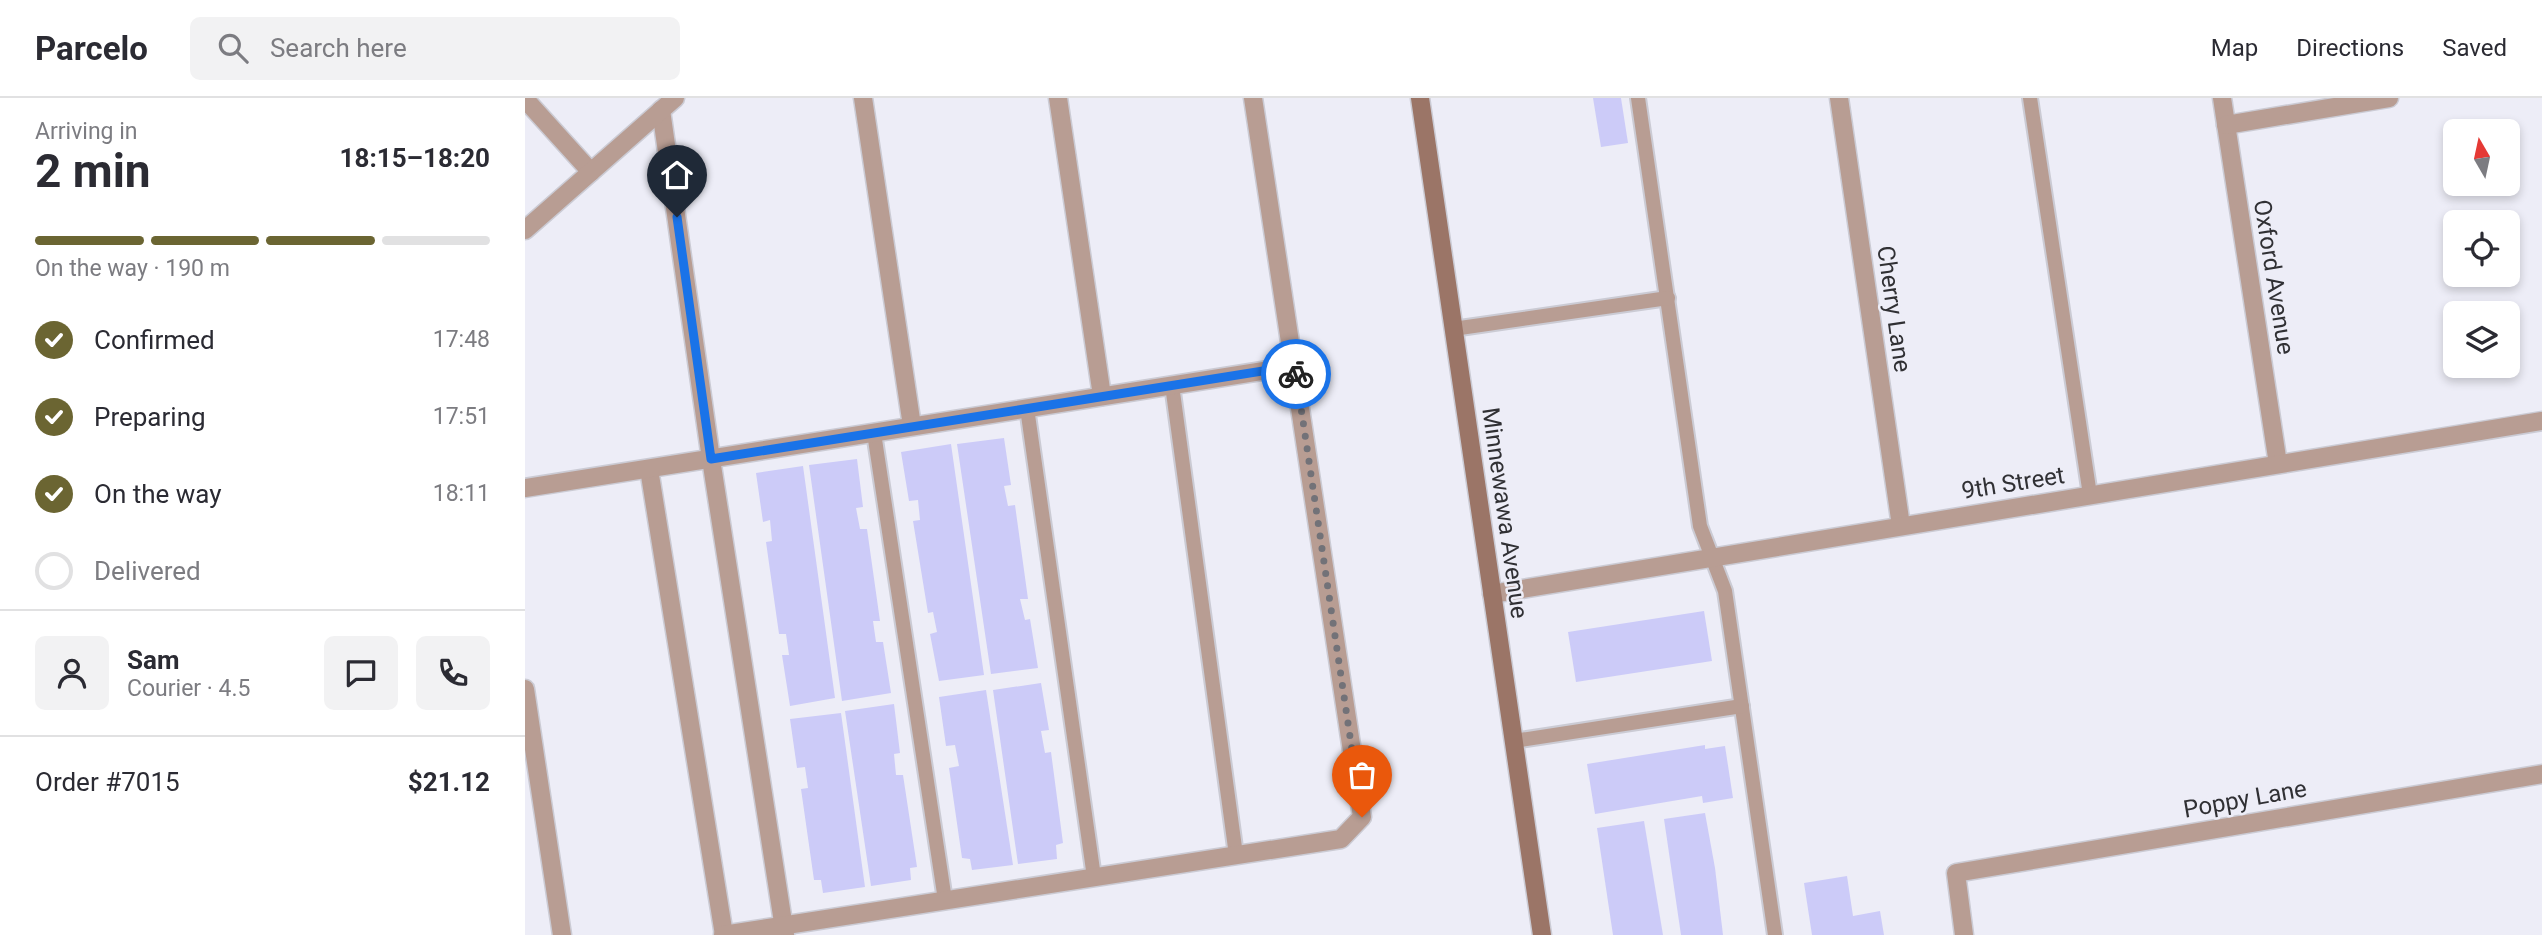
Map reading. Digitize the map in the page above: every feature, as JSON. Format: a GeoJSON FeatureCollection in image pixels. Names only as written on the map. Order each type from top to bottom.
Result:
{"type":"FeatureCollection","features":[{"type":"Feature","properties":{"kind":"main road","name":"Minnewawa Avenue"},"geometry":{"type":"LineString","coordinates":[[1420,98],[1542,935]]}},
{"type":"Feature","properties":{"kind":"street"},"geometry":{"type":"LineString","coordinates":[[863,98],[912,426]]}},
{"type":"Feature","properties":{"kind":"street"},"geometry":{"type":"LineString","coordinates":[[1058,98],[1102,396]]}},
{"type":"Feature","properties":{"kind":"street"},"geometry":{"type":"LineString","coordinates":[[649,468],[724,935],[784,930],[945,900],[1341,839],[1362,817],[1253,98]]}},
{"type":"Feature","properties":{"kind":"street","name":"Cherry Lane"},"geometry":{"type":"LineString","coordinates":[[1839,98],[1901,526]]}},
{"type":"Feature","properties":{"kind":"street","name":"Oxford Avenue"},"geometry":{"type":"LineString","coordinates":[[2222,98],[2278,464]]}},
{"type":"Feature","properties":{"kind":"street"},"geometry":{"type":"LineString","coordinates":[[2226,125],[2389,98]]}},
{"type":"Feature","properties":{"kind":"street"},"geometry":{"type":"LineString","coordinates":[[525,99],[591,172]]}},
{"type":"Feature","properties":{"kind":"street"},"geometry":{"type":"LineString","coordinates":[[525,230],[668,104]]}},
{"type":"Feature","properties":{"kind":"street"},"geometry":{"type":"LineString","coordinates":[[668,104],[711,459],[784,930]]}},
{"type":"Feature","properties":{"kind":"street"},"geometry":{"type":"LineString","coordinates":[[525,488],[1294,366]]}},
{"type":"Feature","properties":{"kind":"street","name":"9th Street"},"geometry":{"type":"LineString","coordinates":[[1492,594],[2542,421]]}},
{"type":"Feature","properties":{"kind":"street"},"geometry":{"type":"LineString","coordinates":[[525,689],[562,935]]}},
{"type":"Feature","properties":{"kind":"street","name":"Poppy Lane"},"geometry":{"type":"LineString","coordinates":[[1965,935],[1956,873],[2542,774]]}},
{"type":"Feature","properties":{"kind":"lane"},"geometry":{"type":"LineString","coordinates":[[1637,98],[1700,526],[1725,592],[1775,935]]}},
{"type":"Feature","properties":{"kind":"lane"},"geometry":{"type":"LineString","coordinates":[[2030,98],[2090,495]]}},
{"type":"Feature","properties":{"kind":"lane"},"geometry":{"type":"LineString","coordinates":[[1453,328],[1668,298]]}},
{"type":"Feature","properties":{"kind":"lane"},"geometry":{"type":"LineString","coordinates":[[1172,385],[1236,855]]}},
{"type":"Feature","properties":{"kind":"lane"},"geometry":{"type":"LineString","coordinates":[[1027,408],[1094,877]]}},
{"type":"Feature","properties":{"kind":"lane"},"geometry":{"type":"LineString","coordinates":[[874,433],[945,900]]}},
{"type":"Feature","properties":{"kind":"lane"},"geometry":{"type":"LineString","coordinates":[[1514,741],[1742,706]]}},
{"type":"Feature","properties":{"kind":"building"},"geometry":{"type":"Polygon","coordinates":[[[1593,98],[1621,98],[1628,143],[1601,147],[1593,98]]]}},
{"type":"Feature","properties":{"kind":"building"},"geometry":{"type":"Polygon","coordinates":[[[1004,438],[1011,485],[1004,486],[1008,506],[1015,505],[1028,599],[1020,599],[1025,620],[1030,619],[1038,668],[991,674],[957,444],[1004,438]]]}},
{"type":"Feature","properties":{"kind":"building"},"geometry":{"type":"Polygon","coordinates":[[[951,444],[984,675],[939,681],[930,634],[937,632],[933,612],[928,613],[913,521],[920,520],[918,500],[909,501],[901,452],[951,444]]]}},
{"type":"Feature","properties":{"kind":"building"},"geometry":{"type":"Polygon","coordinates":[[[857,459],[863,507],[856,508],[860,529],[867,529],[880,621],[873,621],[876,642],[883,642],[891,693],[842,701],[809,465],[857,459]]]}},
{"type":"Feature","properties":{"kind":"building"},"geometry":{"type":"Polygon","coordinates":[[[803,466],[835,698],[790,706],[782,655],[789,655],[786,634],[779,634],[766,542],[772,541],[770,520],[763,522],[756,473],[803,466]]]}},
{"type":"Feature","properties":{"kind":"building"},"geometry":{"type":"Polygon","coordinates":[[[1704,611],[1712,661],[1576,682],[1568,632],[1704,611]]]}},
{"type":"Feature","properties":{"kind":"building"},"geometry":{"type":"Polygon","coordinates":[[[1041,683],[1049,730],[1041,731],[1045,753],[1051,752],[1063,843],[1056,845],[1057,859],[1018,864],[993,690],[1041,683]]]}},
{"type":"Feature","properties":{"kind":"building"},"geometry":{"type":"Polygon","coordinates":[[[986,690],[1013,865],[972,870],[970,859],[962,858],[949,768],[959,766],[955,745],[946,746],[939,697],[986,690]]]}},
{"type":"Feature","properties":{"kind":"building"},"geometry":{"type":"Polygon","coordinates":[[[894,704],[900,753],[894,754],[896,775],[903,775],[917,867],[910,868],[911,880],[871,886],[845,711],[894,704]]]}},
{"type":"Feature","properties":{"kind":"building"},"geometry":{"type":"Polygon","coordinates":[[[841,713],[865,887],[823,893],[821,880],[814,880],[801,789],[808,788],[805,767],[797,768],[790,719],[841,713]]]}},
{"type":"Feature","properties":{"kind":"building"},"geometry":{"type":"Polygon","coordinates":[[[1705,745],[1705,749],[1725,746],[1733,798],[1703,803],[1702,796],[1595,814],[1587,764],[1705,745]]]}},
{"type":"Feature","properties":{"kind":"building"},"geometry":{"type":"Polygon","coordinates":[[[1705,813],[1723,935],[1681,935],[1664,819],[1705,813]]]}},
{"type":"Feature","properties":{"kind":"building"},"geometry":{"type":"Polygon","coordinates":[[[1644,821],[1663,935],[1613,935],[1597,828],[1644,821]]]}},
{"type":"Feature","properties":{"kind":"building"},"geometry":{"type":"Polygon","coordinates":[[[1847,876],[1853,916],[1880,911],[1884,935],[1812,935],[1804,883],[1847,876]]]}},
{"type":"Feature","properties":{"kind":"way so far"},"geometry":{"type":"LineString","coordinates":[[1296,374],[1362,817]]}},
{"type":"Feature","properties":{"kind":"route"},"geometry":{"type":"LineString","coordinates":[[677,217],[711,459],[1294,366],[1296,374]]}}]}
